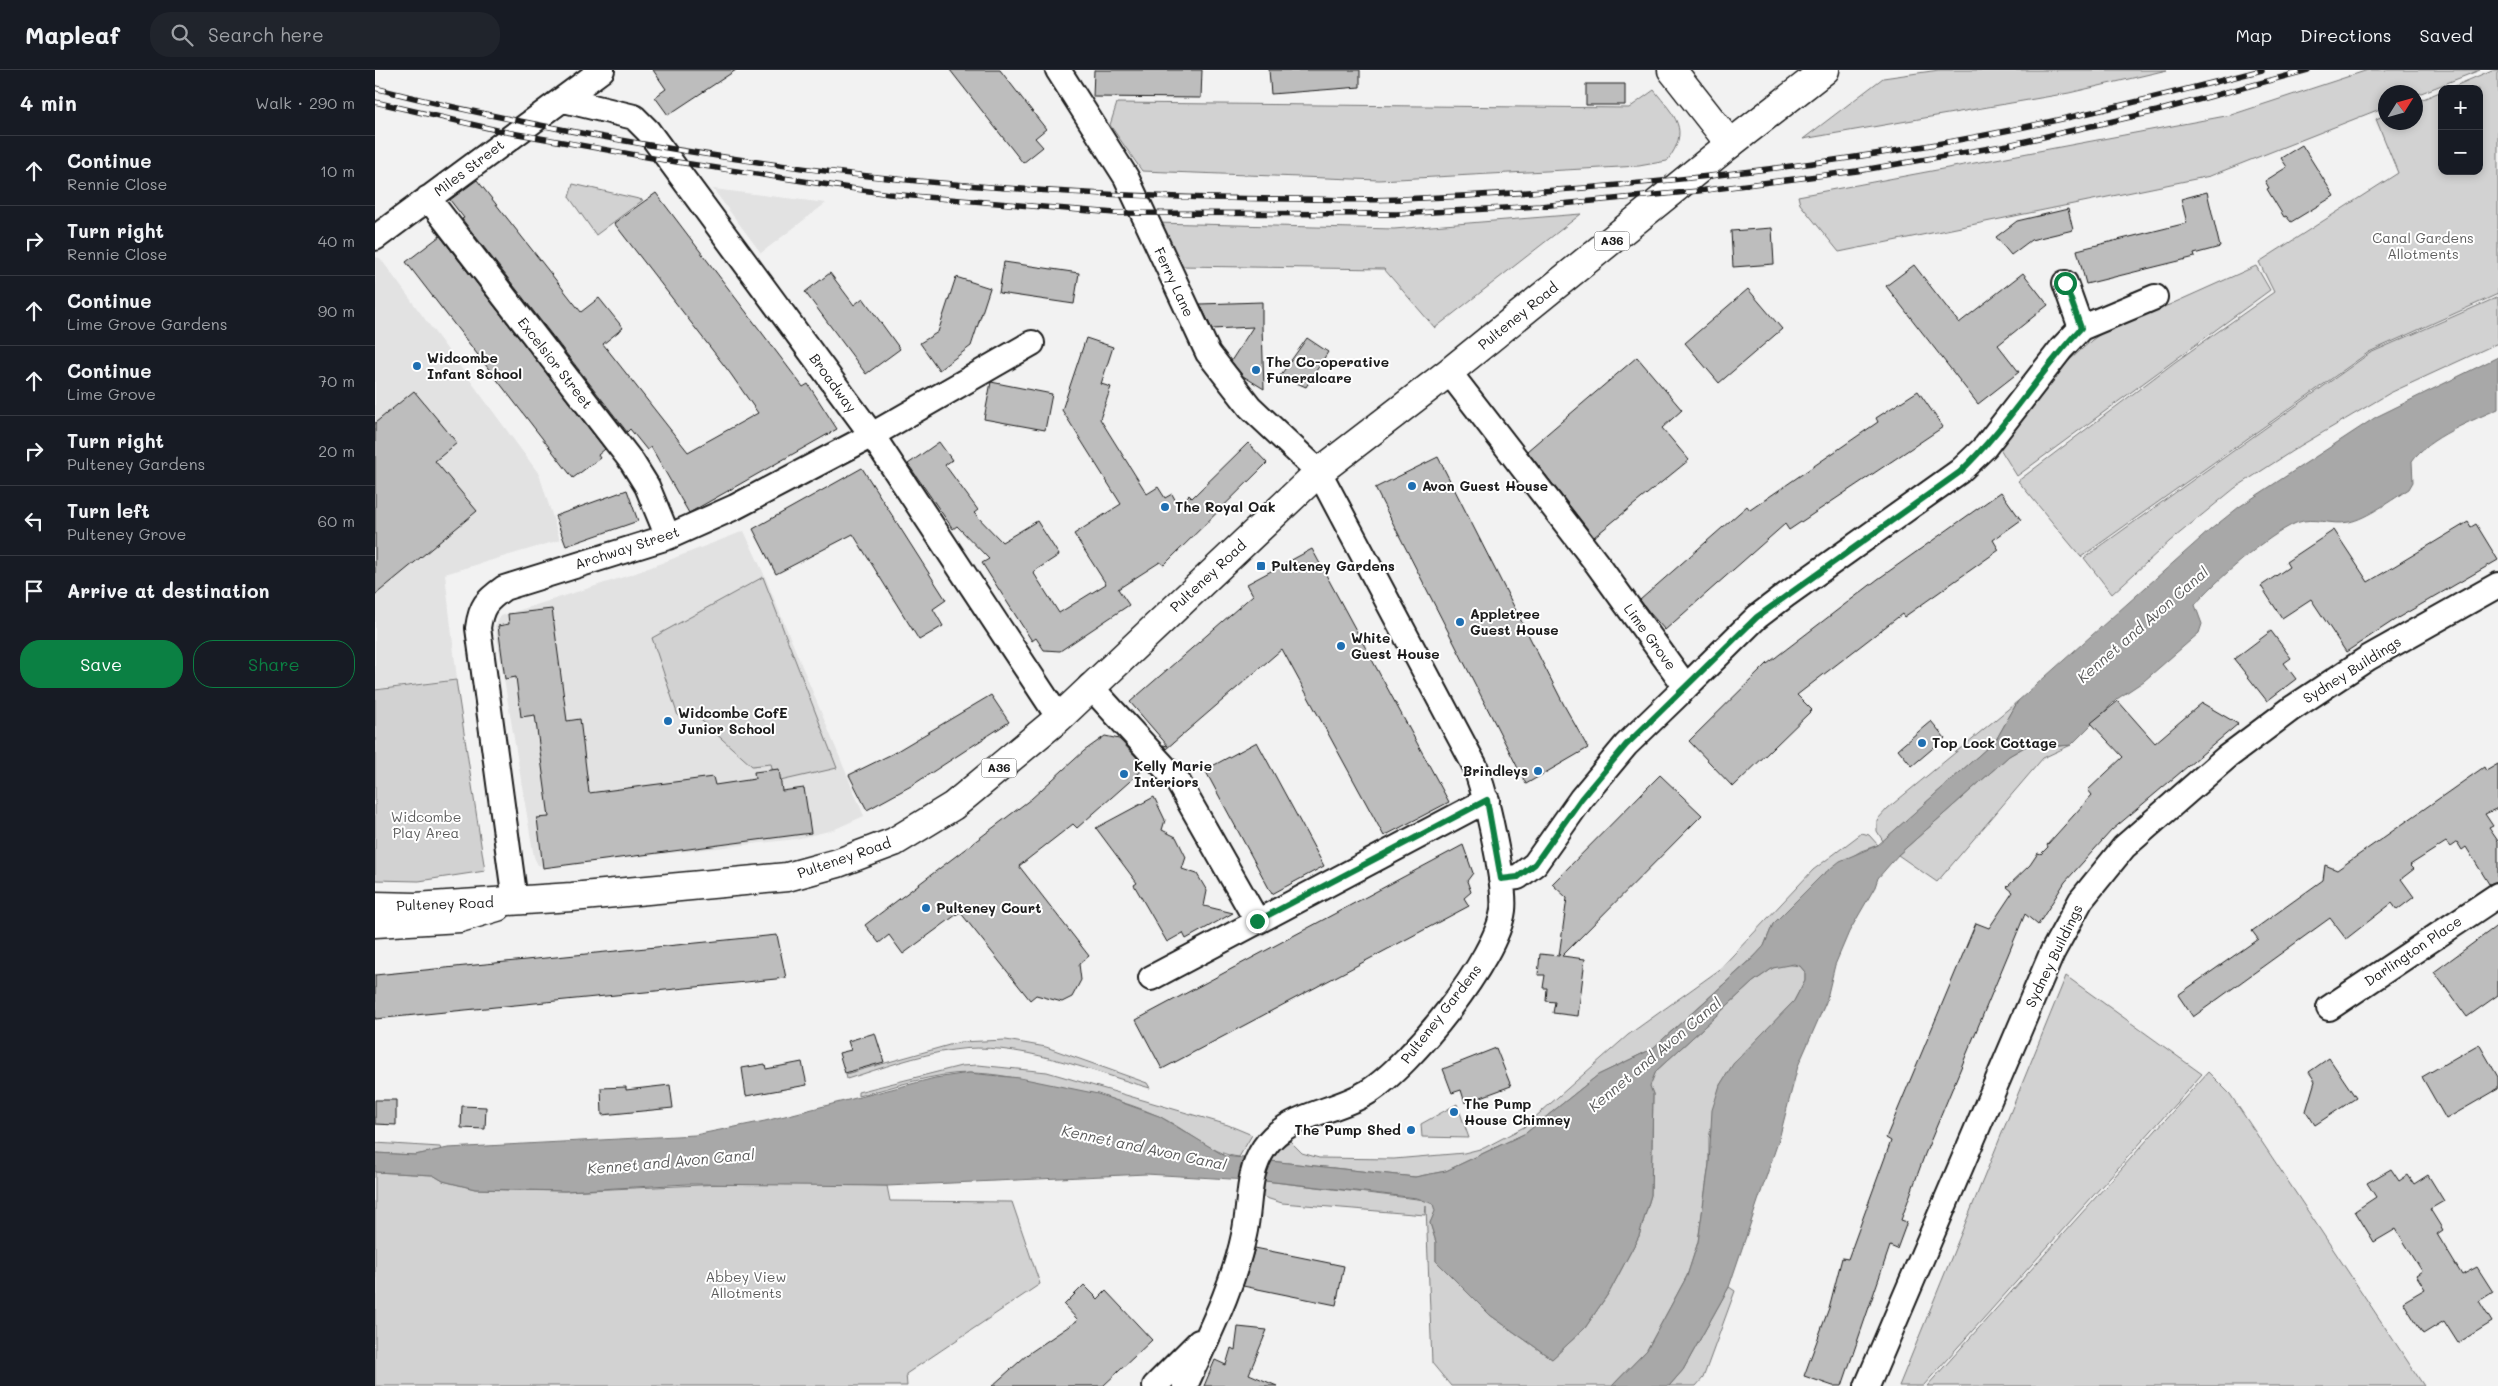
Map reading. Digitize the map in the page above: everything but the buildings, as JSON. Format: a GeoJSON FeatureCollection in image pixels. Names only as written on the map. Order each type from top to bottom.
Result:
{"type":"FeatureCollection","features":[{"type":"Feature","properties":{"kind":"main road"},"geometry":{"type":"LineString","coordinates":[[1672,70],[1730,144]]}},
{"type":"Feature","properties":{"kind":"main road","name":"Pulteney Road"},"geometry":{"type":"LineString","coordinates":[[375,906],[416,907],[515,901],[787,877],[838,863],[895,842],[953,806],[1059,718],[1090,686],[1319,472],[1449,372],[1730,144],[1825,70]]}},
{"type":"Feature","properties":{"kind":"main road","name":"Pulteney Road"},"geometry":{"type":"LineString","coordinates":[[375,923],[459,918],[515,901]]}},
{"type":"Feature","properties":{"kind":"street","name":"Miles Street"},"geometry":{"type":"LineString","coordinates":[[375,238],[564,100],[602,70]]}},
{"type":"Feature","properties":{"kind":"street","name":"Ferry Lane"},"geometry":{"type":"LineString","coordinates":[[1058,70],[1126,177],[1208,353],[1250,407],[1319,472]]}},
{"type":"Feature","properties":{"kind":"street","name":"Broadway"},"geometry":{"type":"LineString","coordinates":[[564,100],[634,117],[648,130],[872,435],[1059,718]]}},
{"type":"Feature","properties":{"kind":"street","name":"Excelsior Street"},"geometry":{"type":"LineString","coordinates":[[429,198],[633,462],[647,486],[668,537]]}},
{"type":"Feature","properties":{"kind":"street"},"geometry":{"type":"LineString","coordinates":[[2065,283],[2081,328]]}},
{"type":"Feature","properties":{"kind":"street"},"geometry":{"type":"LineString","coordinates":[[1501,879],[1518,877],[1535,864],[1581,799],[1626,745],[1757,617],[1960,472],[1985,448],[2061,349],[2081,328],[2155,297]]}},
{"type":"Feature","properties":{"kind":"street","name":"Archway Street"},"geometry":{"type":"LineString","coordinates":[[515,901],[478,628],[481,610],[491,598],[504,588],[668,537],[735,507],[872,435],[1032,343]]}},
{"type":"Feature","properties":{"kind":"street","name":"Lime Grove"},"geometry":{"type":"LineString","coordinates":[[1449,372],[1598,565],[1685,687]]}},
{"type":"Feature","properties":{"kind":"street","name":"Pulteney Gardens"},"geometry":{"type":"LineString","coordinates":[[1185,1386],[1229,1288],[1244,1235],[1253,1167],[1264,1148],[1277,1132],[1291,1124],[1350,1102],[1369,1091],[1411,1056],[1485,958],[1497,933],[1503,910],[1501,879],[1487,800],[1475,766],[1319,472]]}},
{"type":"Feature","properties":{"kind":"street","name":"Sydney Buildings"},"geometry":{"type":"LineString","coordinates":[[1867,1386],[2052,954],[2081,900],[2124,847],[2227,757],[2291,709],[2368,658],[2498,585]]}},
{"type":"Feature","properties":{"kind":"street"},"geometry":{"type":"LineString","coordinates":[[1090,686],[1178,782],[1257,921]]}},
{"type":"Feature","properties":{"kind":"street"},"geometry":{"type":"LineString","coordinates":[[1151,978],[1487,800]]}},
{"type":"Feature","properties":{"kind":"street","name":"Darlington Place"},"geometry":{"type":"LineString","coordinates":[[2329,1008],[2498,895]]}},
{"type":"Feature","properties":{"kind":"street"},"geometry":{"type":"LineString","coordinates":[[1155,1386],[1209,1332]]}},
{"type":"Feature","properties":{"kind":"shaded area"},"geometry":{"type":"Polygon","coordinates":[[[713,189],[826,203],[761,253],[713,189]]]}},
{"type":"Feature","properties":{"kind":"shaded area","name":"Widcombe Infant School"},"geometry":{"type":"Polygon","coordinates":[[[375,257],[380,258],[539,474],[560,540],[445,574],[457,679],[375,689],[375,257]]]}},
{"type":"Feature","properties":{"kind":"shaded area","name":"Widcombe CofE Junior School"},"geometry":{"type":"Polygon","coordinates":[[[744,531],[763,572],[864,816],[833,830],[796,839],[546,867],[538,865],[534,857],[495,626],[501,616],[633,574],[744,531]]]}},
{"type":"Feature","properties":{"kind":"green space"},"geometry":{"type":"Polygon","coordinates":[[[1939,70],[2167,70],[2069,93],[1803,139],[1883,78],[1939,70]]]}},
{"type":"Feature","properties":{"kind":"green space"},"geometry":{"type":"Polygon","coordinates":[[[2368,70],[2480,70],[2423,92],[2423,85],[2378,85],[2378,110],[2210,176],[1839,252],[1800,204],[1798,196],[2231,115],[2368,70]]]}},
{"type":"Feature","properties":{"kind":"green space","name":"Canal Gardens Allotments"},"geometry":{"type":"Polygon","coordinates":[[[2492,70],[2498,70],[2498,294],[2369,352],[2081,557],[2018,481],[2175,362],[2274,292],[2259,262],[2398,173],[2380,130],[2423,130],[2423,99],[2438,93],[2438,175],[2483,175],[2483,85],[2457,85],[2492,70]]]}},
{"type":"Feature","properties":{"kind":"green space"},"geometry":{"type":"Polygon","coordinates":[[[1654,90],[1674,116],[1679,132],[1678,140],[1667,161],[1639,166],[1379,180],[1142,171],[1110,125],[1117,103],[1629,108],[1654,90]]]}},
{"type":"Feature","properties":{"kind":"green space"},"geometry":{"type":"Polygon","coordinates":[[[573,184],[643,200],[596,235],[569,197],[573,184]]]}},
{"type":"Feature","properties":{"kind":"green space"},"geometry":{"type":"Polygon","coordinates":[[[1581,214],[1435,328],[1384,269],[1180,266],[1155,223],[1394,229],[1581,214]]]}},
{"type":"Feature","properties":{"kind":"green space"},"geometry":{"type":"Polygon","coordinates":[[[2256,266],[2270,290],[2017,476],[1999,447],[2062,367],[2092,340],[2119,321],[2169,305],[2256,266]]]}},
{"type":"Feature","properties":{"kind":"green space"},"geometry":{"type":"Polygon","coordinates":[[[2498,297],[2498,343],[2390,393],[2300,446],[2235,488],[2170,541],[2112,594],[2084,558],[2370,353],[2498,297]]]}},
{"type":"Feature","properties":{"kind":"green space"},"geometry":{"type":"Polygon","coordinates":[[[763,577],[837,768],[776,782],[771,764],[752,766],[693,713],[678,716],[652,638],[763,577]]]}},
{"type":"Feature","properties":{"kind":"green space","name":"Widcombe Play Area"},"geometry":{"type":"Polygon","coordinates":[[[456,680],[485,871],[419,881],[375,880],[375,690],[456,680]]]}},
{"type":"Feature","properties":{"kind":"green space"},"geometry":{"type":"Polygon","coordinates":[[[2018,701],[1996,740],[1883,841],[1877,831],[1877,820],[1888,808],[2018,701]]]}},
{"type":"Feature","properties":{"kind":"green space"},"geometry":{"type":"Polygon","coordinates":[[[2043,740],[2059,746],[2071,745],[2043,758],[1937,882],[1898,855],[2009,756],[2033,742],[2043,740]]]}},
{"type":"Feature","properties":{"kind":"green space"},"geometry":{"type":"Polygon","coordinates":[[[1862,833],[1869,835],[1878,845],[1861,851],[1821,876],[1773,924],[1764,946],[1757,954],[1652,1049],[1598,1075],[1526,1133],[1446,1171],[1415,1177],[1270,1161],[1275,1153],[1290,1141],[1302,1153],[1319,1158],[1394,1159],[1464,1153],[1484,1148],[1524,1127],[1628,1035],[1719,970],[1813,870],[1862,833]]]}},
{"type":"Feature","properties":{"kind":"green space"},"geometry":{"type":"Polygon","coordinates":[[[1784,964],[1800,966],[1805,972],[1805,980],[1794,1001],[1734,1064],[1720,1085],[1709,1138],[1709,1164],[1698,1242],[1687,1276],[1647,1350],[1612,1386],[1451,1386],[1432,1363],[1426,1206],[1425,1215],[1282,1203],[1263,1197],[1265,1181],[1426,1200],[1433,1204],[1436,1211],[1430,1223],[1436,1242],[1436,1261],[1490,1315],[1552,1359],[1585,1328],[1610,1291],[1639,1236],[1651,1195],[1653,1094],[1649,1086],[1656,1071],[1753,982],[1773,968],[1784,964]]]}},
{"type":"Feature","properties":{"kind":"green space"},"geometry":{"type":"Polygon","coordinates":[[[2066,976],[2202,1074],[1923,1386],[1899,1386],[2066,976]]]}},
{"type":"Feature","properties":{"kind":"green space"},"geometry":{"type":"Polygon","coordinates":[[[1006,1040],[1046,1047],[1147,1083],[1150,1088],[1053,1059],[1002,1049],[977,1048],[926,1055],[847,1079],[846,1074],[960,1042],[1006,1040]]]}},
{"type":"Feature","properties":{"kind":"green space"},"geometry":{"type":"Polygon","coordinates":[[[978,1065],[1047,1072],[1228,1125],[1252,1135],[1239,1157],[1228,1155],[1208,1146],[1168,1121],[1131,1105],[1045,1084],[989,1074],[942,1075],[858,1096],[858,1092],[961,1066],[978,1065]]]}},
{"type":"Feature","properties":{"kind":"green space"},"geometry":{"type":"Polygon","coordinates":[[[2208,1072],[2230,1094],[2424,1386],[1927,1386],[2208,1072]]]}},
{"type":"Feature","properties":{"kind":"green space"},"geometry":{"type":"Polygon","coordinates":[[[1457,1104],[1469,1138],[1422,1137],[1421,1124],[1457,1104]]]}},
{"type":"Feature","properties":{"kind":"green space"},"geometry":{"type":"Polygon","coordinates":[[[375,1143],[440,1147],[441,1150],[415,1155],[375,1153],[375,1143]]]}},
{"type":"Feature","properties":{"kind":"green space","name":"Abbey View Allotments"},"geometry":{"type":"Polygon","coordinates":[[[375,1172],[433,1175],[443,1181],[475,1189],[565,1191],[746,1183],[887,1186],[890,1201],[1012,1202],[1040,1284],[906,1374],[907,1386],[375,1386],[375,1172]]]}},
{"type":"Feature","properties":{"kind":"green space"},"geometry":{"type":"Polygon","coordinates":[[[1729,1287],[1735,1291],[1703,1378],[1696,1386],[1669,1386],[1683,1370],[1729,1287]]]}},
{"type":"Feature","properties":{"kind":"water","name":"Kennet and Avon Canal"},"geometry":{"type":"Polygon","coordinates":[[[2498,357],[2498,409],[2440,437],[2419,453],[2412,461],[2413,482],[2409,489],[2356,520],[2342,523],[2303,521],[2284,529],[2257,548],[2228,572],[2195,605],[2202,624],[2199,633],[2144,681],[2117,699],[2071,745],[2059,746],[2042,740],[2033,742],[2009,756],[1898,855],[1878,878],[1875,887],[1849,932],[1835,965],[1826,1002],[1798,1066],[1779,1139],[1729,1287],[1683,1370],[1669,1386],[1612,1386],[1647,1350],[1687,1276],[1698,1242],[1709,1164],[1712,1110],[1720,1085],[1733,1064],[1794,1001],[1805,980],[1805,972],[1800,966],[1794,964],[1773,968],[1753,982],[1656,1071],[1650,1086],[1653,1094],[1651,1195],[1639,1236],[1610,1291],[1585,1328],[1552,1359],[1490,1315],[1436,1261],[1436,1242],[1430,1223],[1435,1211],[1433,1204],[1417,1198],[1265,1181],[1146,1174],[887,1186],[687,1184],[565,1191],[475,1189],[443,1181],[433,1175],[375,1172],[375,1153],[415,1155],[448,1148],[695,1135],[765,1121],[935,1078],[969,1073],[1020,1078],[1098,1094],[1159,1116],[1225,1156],[1415,1177],[1446,1171],[1526,1133],[1598,1075],[1652,1049],[1753,958],[1764,946],[1773,924],[1821,876],[1840,861],[1878,845],[1996,740],[2018,701],[2210,530],[2239,507],[2376,417],[2498,357]]]}},
{"type":"Feature","properties":{"kind":"railway"},"geometry":{"type":"LineString","coordinates":[[375,88],[426,101],[581,133],[671,149],[806,169],[985,187],[1118,195],[1375,200],[1598,187],[1795,166],[1925,146],[2052,121],[2262,70]]}},
{"type":"Feature","properties":{"kind":"railway"},"geometry":{"type":"LineString","coordinates":[[375,102],[501,131],[664,160],[889,194],[1115,213],[1397,214],[1540,206],[1698,191],[1857,171],[2008,145],[2157,111],[2308,70]]}},
{"type":"Feature","properties":{"kind":"place","name":"Widcombe Infant School"},"geometry":{"type":"Point","coordinates":[417,366]}},
{"type":"Feature","properties":{"kind":"place","name":"The Co-operative Funeralcare"},"geometry":{"type":"Point","coordinates":[1256,370]}},
{"type":"Feature","properties":{"kind":"place","name":"Avon Guest House"},"geometry":{"type":"Point","coordinates":[1412,486]}},
{"type":"Feature","properties":{"kind":"place","name":"The Royal Oak"},"geometry":{"type":"Point","coordinates":[1165,507]}},
{"type":"Feature","properties":{"kind":"place","name":"Pulteney Gardens"},"geometry":{"type":"Point","coordinates":[1261,566]}},
{"type":"Feature","properties":{"kind":"place","name":"Appletree Guest House"},"geometry":{"type":"Point","coordinates":[1460,622]}},
{"type":"Feature","properties":{"kind":"place","name":"White Guest House"},"geometry":{"type":"Point","coordinates":[1341,646]}},
{"type":"Feature","properties":{"kind":"place","name":"Widcombe CofE Junior School"},"geometry":{"type":"Point","coordinates":[668,721]}},
{"type":"Feature","properties":{"kind":"place","name":"Top Lock Cottage"},"geometry":{"type":"Point","coordinates":[1922,743]}},
{"type":"Feature","properties":{"kind":"place","name":"Brindleys"},"geometry":{"type":"Point","coordinates":[1538,771]}},
{"type":"Feature","properties":{"kind":"place","name":"Kelly Marie Interiors"},"geometry":{"type":"Point","coordinates":[1124,774]}},
{"type":"Feature","properties":{"kind":"place","name":"Pulteney Court"},"geometry":{"type":"Point","coordinates":[926,908]}},
{"type":"Feature","properties":{"kind":"place","name":"The Pump House Chimney"},"geometry":{"type":"Point","coordinates":[1454,1112]}},
{"type":"Feature","properties":{"kind":"place","name":"The Pump Shed"},"geometry":{"type":"Point","coordinates":[1411,1130]}},
{"type":"Feature","properties":{"kind":"route"},"geometry":{"type":"LineString","coordinates":[[1257,921],[1487,800],[1501,879],[1518,877],[1535,864],[1581,799],[1626,745],[1757,617],[1786,594],[1960,472],[1985,448],[2061,349],[2081,328],[2065,283]]}}]}
